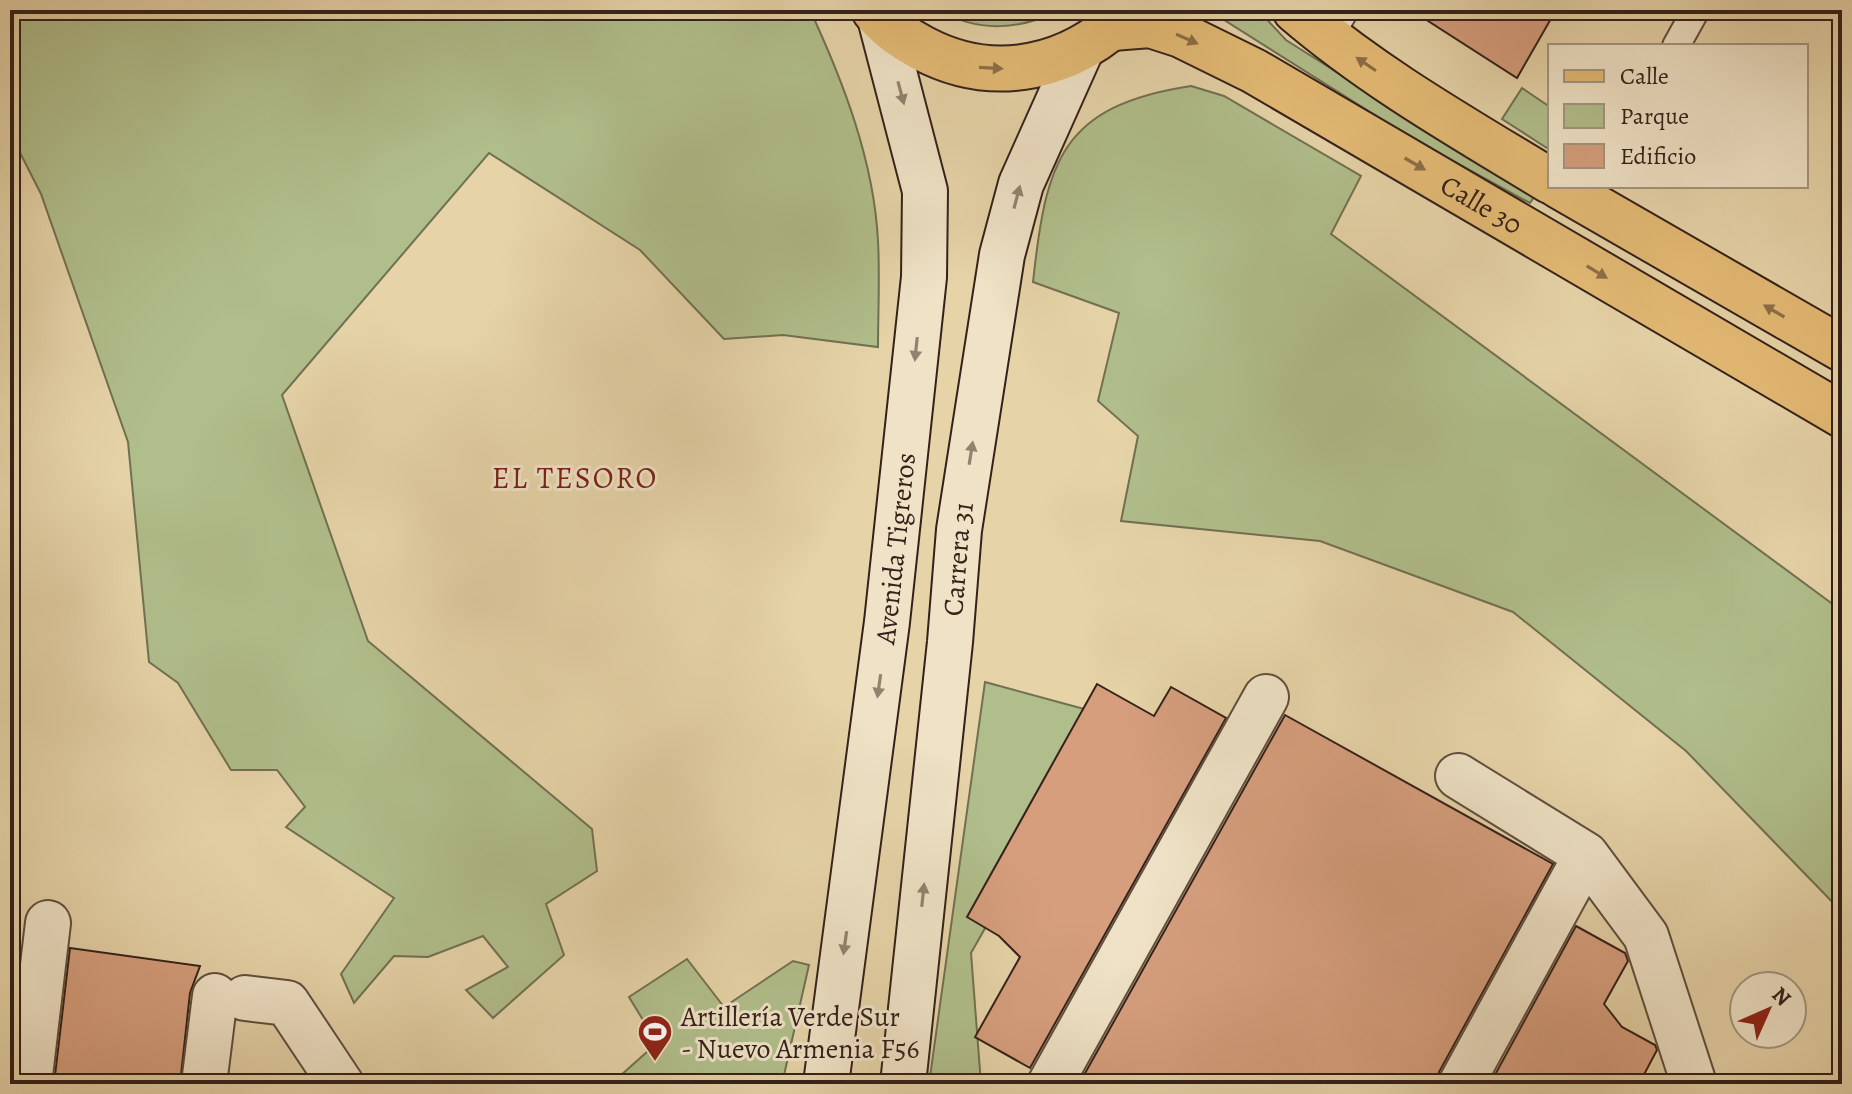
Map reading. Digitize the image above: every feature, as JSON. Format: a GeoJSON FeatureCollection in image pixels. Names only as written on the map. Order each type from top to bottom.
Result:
{"type":"FeatureCollection","features":[{"type":"Feature","properties":{"kind":"main road","name":"Calle 30"},"geometry":{"type":"LineString","coordinates":[[1295,10],[1337,24],[1413,96],[1548,180]]}},
{"type":"Feature","properties":{"kind":"main road","name":"Calle 30"},"geometry":{"type":"LineString","coordinates":[[877,14],[908,41],[941,58],[976,67],[1012,70],[1048,63],[1108,29],[1150,25],[1181,35],[1254,71],[1842,415]]}},
{"type":"Feature","properties":{"kind":"main road","name":"Avenida Tigreros"},"geometry":{"type":"LineString","coordinates":[[826,1084],[887,622],[924,277],[925,191],[877,14]]}},
{"type":"Feature","properties":{"kind":"main road","name":"Carrera 31"},"geometry":{"type":"LineString","coordinates":[[903,1084],[959,530],[1002,255],[1021,184],[1108,29]]}},
{"type":"Feature","properties":{"kind":"main road"},"geometry":{"type":"LineString","coordinates":[[1584,192],[1842,349]]}},
{"type":"Feature","properties":{"kind":"main road"},"geometry":{"type":"LineString","coordinates":[[1050,1084],[1266,697]]}},
{"type":"Feature","properties":{"kind":"main road"},"geometry":{"type":"LineString","coordinates":[[1458,776],[1586,855],[1646,936],[1682,1074]]}},
{"type":"Feature","properties":{"kind":"main road"},"geometry":{"type":"LineString","coordinates":[[1461,1084],[1577,872]]}},
{"type":"Feature","properties":{"kind":"main road"},"geometry":{"type":"LineString","coordinates":[[29,1084],[48,923]]}},
{"type":"Feature","properties":{"kind":"main road"},"geometry":{"type":"LineString","coordinates":[[204,1084],[230,997],[287,1003],[341,1084]]}},
{"type":"Feature","properties":{"kind":"lane"},"geometry":{"type":"LineString","coordinates":[[1677,44],[1696,10]]}},
{"type":"Feature","properties":{"kind":"green space"},"geometry":{"type":"Polygon","coordinates":[[[10,10],[810,10],[845,93],[870,181],[878,241],[878,347],[783,335],[724,339],[640,250],[489,153],[282,395],[368,641],[592,829],[597,871],[546,904],[564,955],[493,1018],[466,990],[508,967],[483,936],[428,957],[394,956],[354,1003],[341,974],[394,898],[286,827],[305,807],[277,770],[231,770],[178,683],[149,662],[128,442],[41,194],[10,133],[10,10]]]}},
{"type":"Feature","properties":{"kind":"green space"},"geometry":{"type":"Polygon","coordinates":[[[939,10],[1062,10],[1016,25],[985,26],[954,18],[939,10]]]}},
{"type":"Feature","properties":{"kind":"green space"},"geometry":{"type":"Polygon","coordinates":[[[1189,10],[1258,10],[1286,40],[1534,197],[1530,203],[1416,141],[1224,20],[1189,10]]]}},
{"type":"Feature","properties":{"kind":"green space"},"geometry":{"type":"Polygon","coordinates":[[[1191,86],[1224,96],[1361,176],[1331,234],[1842,611],[1842,912],[1686,751],[1513,612],[1320,541],[1121,521],[1138,436],[1098,401],[1119,313],[1033,282],[1038,240],[1054,173],[1068,146],[1087,125],[1113,108],[1147,95],[1191,86]]]}},
{"type":"Feature","properties":{"kind":"green space"},"geometry":{"type":"Polygon","coordinates":[[[1522,88],[1548,106],[1548,149],[1502,119],[1522,88]]]}},
{"type":"Feature","properties":{"kind":"green space"},"geometry":{"type":"Polygon","coordinates":[[[985,682],[1106,715],[971,953],[981,1084],[929,1084],[985,682]]]}},
{"type":"Feature","properties":{"kind":"green space"},"geometry":{"type":"Polygon","coordinates":[[[687,959],[724,1007],[793,961],[809,965],[782,1084],[611,1084],[657,1043],[629,997],[687,959]]]}},
{"type":"Feature","properties":{"kind":"building"},"geometry":{"type":"Polygon","coordinates":[[[1411,10],[1556,10],[1517,78],[1411,10]]]}},
{"type":"Feature","properties":{"kind":"building"},"geometry":{"type":"Polygon","coordinates":[[[1097,684],[1154,716],[1171,687],[1226,718],[1030,1068],[975,1037],[1020,957],[999,936],[967,917],[1097,684]]]}},
{"type":"Feature","properties":{"kind":"building"},"geometry":{"type":"Polygon","coordinates":[[[1285,715],[1553,864],[1439,1072],[1436,1084],[1079,1084],[1285,715]]]}},
{"type":"Feature","properties":{"kind":"building"},"geometry":{"type":"Polygon","coordinates":[[[1576,926],[1625,953],[1628,961],[1604,1004],[1622,1027],[1655,1045],[1657,1050],[1639,1084],[1490,1084],[1576,926]]]}},
{"type":"Feature","properties":{"kind":"building"},"geometry":{"type":"Polygon","coordinates":[[[10,946],[20,947],[10,1032],[10,946]]]}},
{"type":"Feature","properties":{"kind":"building"},"geometry":{"type":"Polygon","coordinates":[[[70,948],[200,966],[190,993],[180,1084],[54,1084],[70,948]]]}},
{"type":"Feature","properties":{"kind":"place","name":"Artillería Verde Sur - Nuevo Armenia F56"},"geometry":{"type":"Point","coordinates":[655,1063]}},
{"type":"Feature","properties":{"kind":"district","name":"EL TESORO"},"geometry":{"type":"Point","coordinates":[575,478]}}]}
